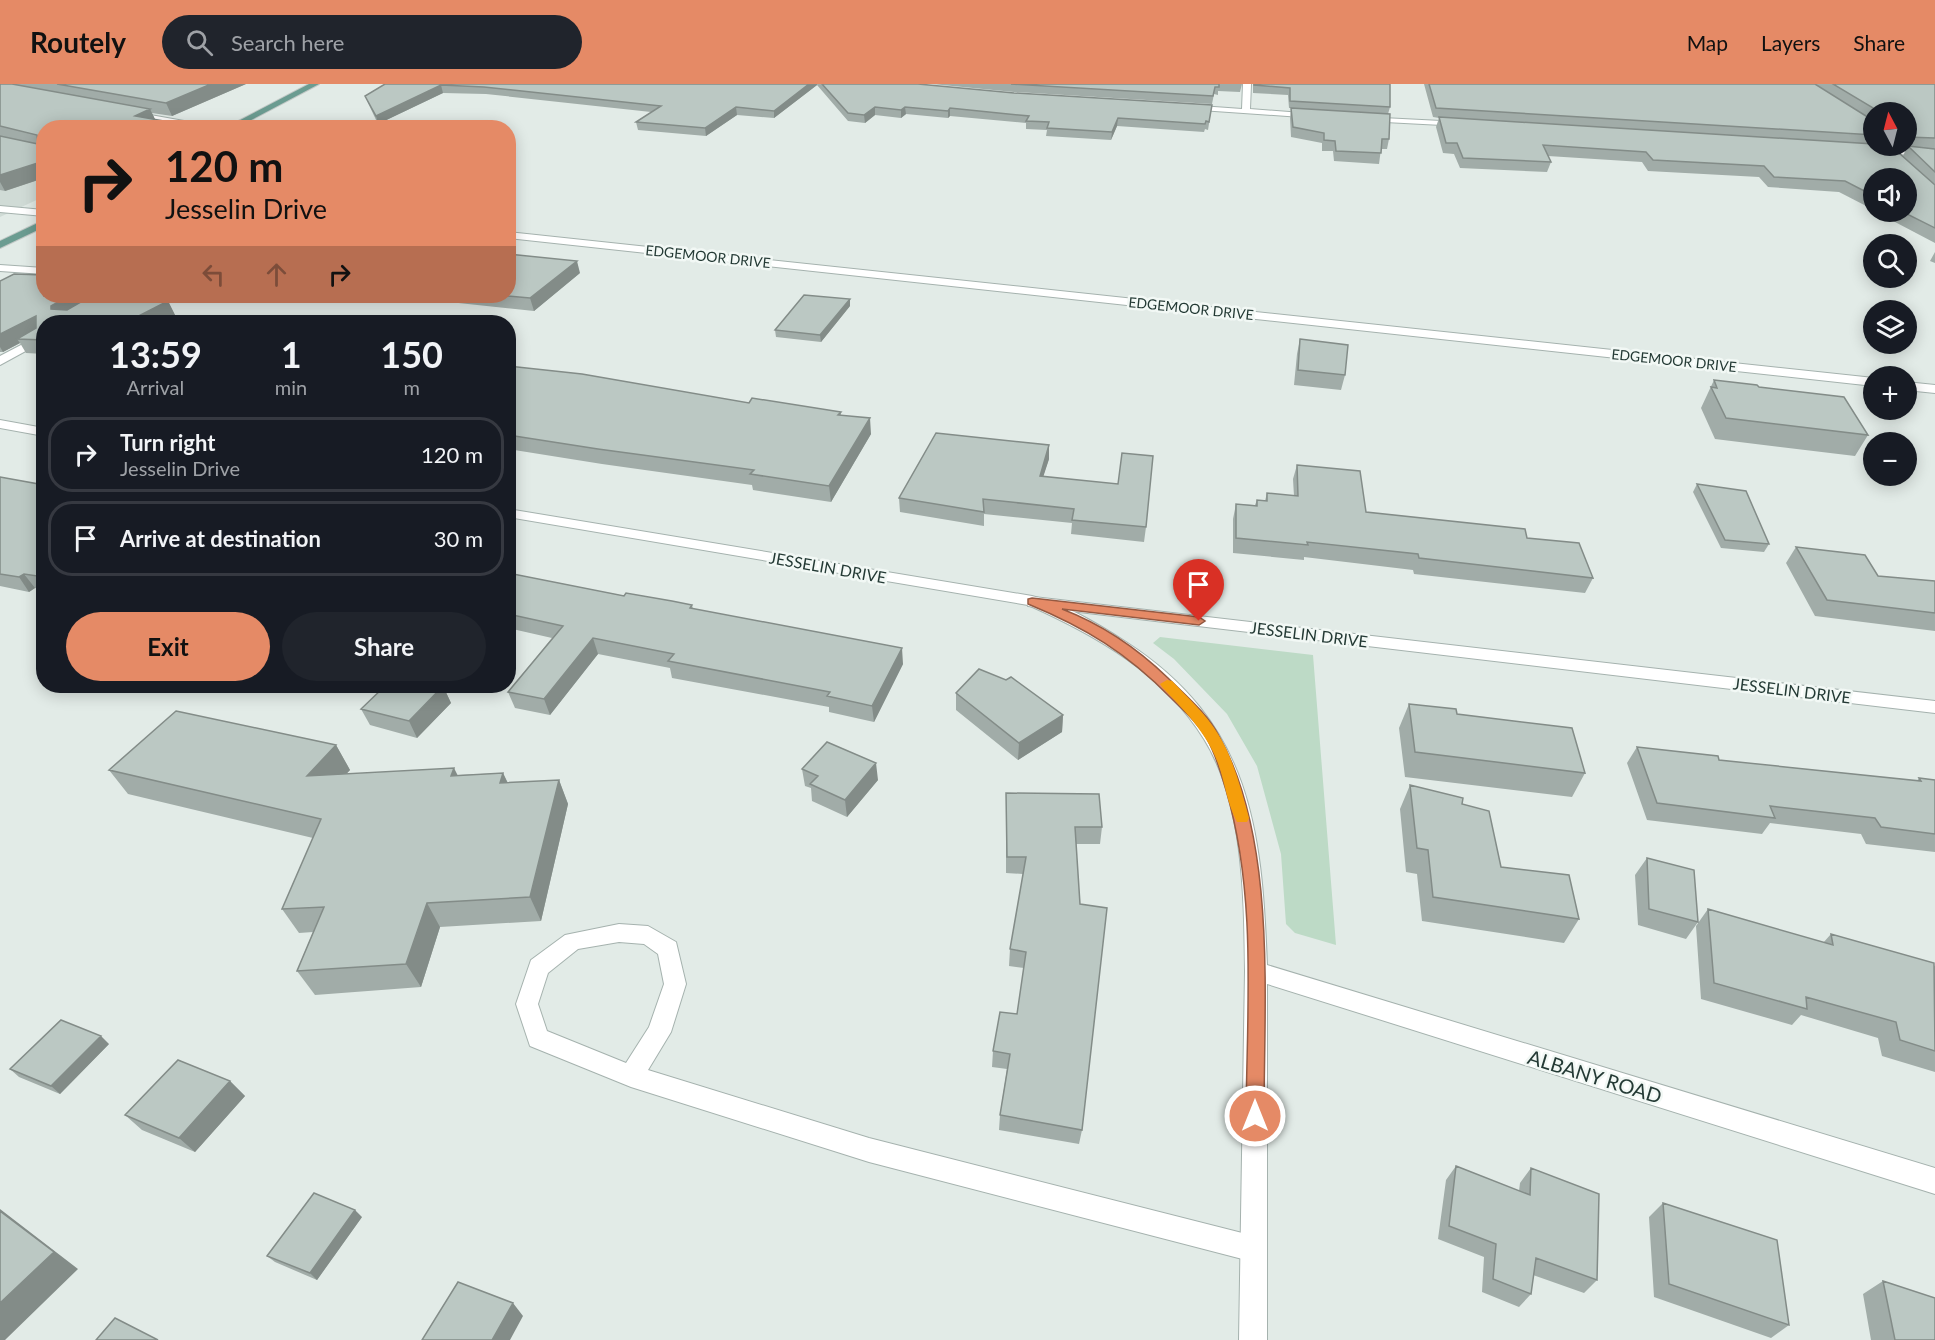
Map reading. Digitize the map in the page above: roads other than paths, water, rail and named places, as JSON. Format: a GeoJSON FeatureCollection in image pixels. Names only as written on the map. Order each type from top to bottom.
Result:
{"type":"FeatureCollection","features":[{"type":"Feature","properties":{"kind":"main road"},"geometry":{"type":"LineString","coordinates":[[245,120],[315,84]]}},
{"type":"Feature","properties":{"kind":"main road"},"geometry":{"type":"LineString","coordinates":[[0,245],[36,227]]}},
{"type":"Feature","properties":{"kind":"street"},"geometry":{"type":"LineString","coordinates":[[1246,111],[1247,84]]}},
{"type":"Feature","properties":{"kind":"street"},"geometry":{"type":"LineString","coordinates":[[1176,106],[1329,116]]}},
{"type":"Feature","properties":{"kind":"street"},"geometry":{"type":"LineString","coordinates":[[125,112],[168,120]]}},
{"type":"Feature","properties":{"kind":"street"},"geometry":{"type":"LineString","coordinates":[[1353,118],[1470,125]]}},
{"type":"Feature","properties":{"kind":"street"},"geometry":{"type":"LineString","coordinates":[[1917,152],[1935,154]]}},
{"type":"Feature","properties":{"kind":"street"},"geometry":{"type":"LineString","coordinates":[[1892,156],[1900,165]]}},
{"type":"Feature","properties":{"kind":"street"},"geometry":{"type":"LineString","coordinates":[[0,209],[36,212]]}},
{"type":"Feature","properties":{"kind":"street","name":"EDGEMOOR DRIVE"},"geometry":{"type":"LineString","coordinates":[[516,236],[1863,381]]}},
{"type":"Feature","properties":{"kind":"street"},"geometry":{"type":"LineString","coordinates":[[0,268],[36,270]]}},
{"type":"Feature","properties":{"kind":"street"},"geometry":{"type":"LineString","coordinates":[[0,361],[36,341]]}},
{"type":"Feature","properties":{"kind":"street"},"geometry":{"type":"LineString","coordinates":[[1917,387],[1935,389]]}},
{"type":"Feature","properties":{"kind":"street"},"geometry":{"type":"LineString","coordinates":[[0,424],[36,431]]}},
{"type":"Feature","properties":{"kind":"street","name":"JESSELIN DRIVE"},"geometry":{"type":"LineString","coordinates":[[516,514],[1032,602],[1935,707]]}},
{"type":"Feature","properties":{"kind":"street"},"geometry":{"type":"LineString","coordinates":[[1032,602],[1070,616],[1126,650],[1175,692],[1213,736],[1225,764],[1242,820],[1252,876],[1256,971],[1253,1340]]}},
{"type":"Feature","properties":{"kind":"street"},"geometry":{"type":"LineString","coordinates":[[632,1076],[659,1032],[675,984],[668,949],[648,935],[619,933],[573,941],[539,967],[527,1004],[538,1038],[632,1076],[869,1150],[1254,1249]]}},
{"type":"Feature","properties":{"kind":"street","name":"ALBANY ROAD"},"geometry":{"type":"LineString","coordinates":[[1256,971],[1935,1180]]}}]}
